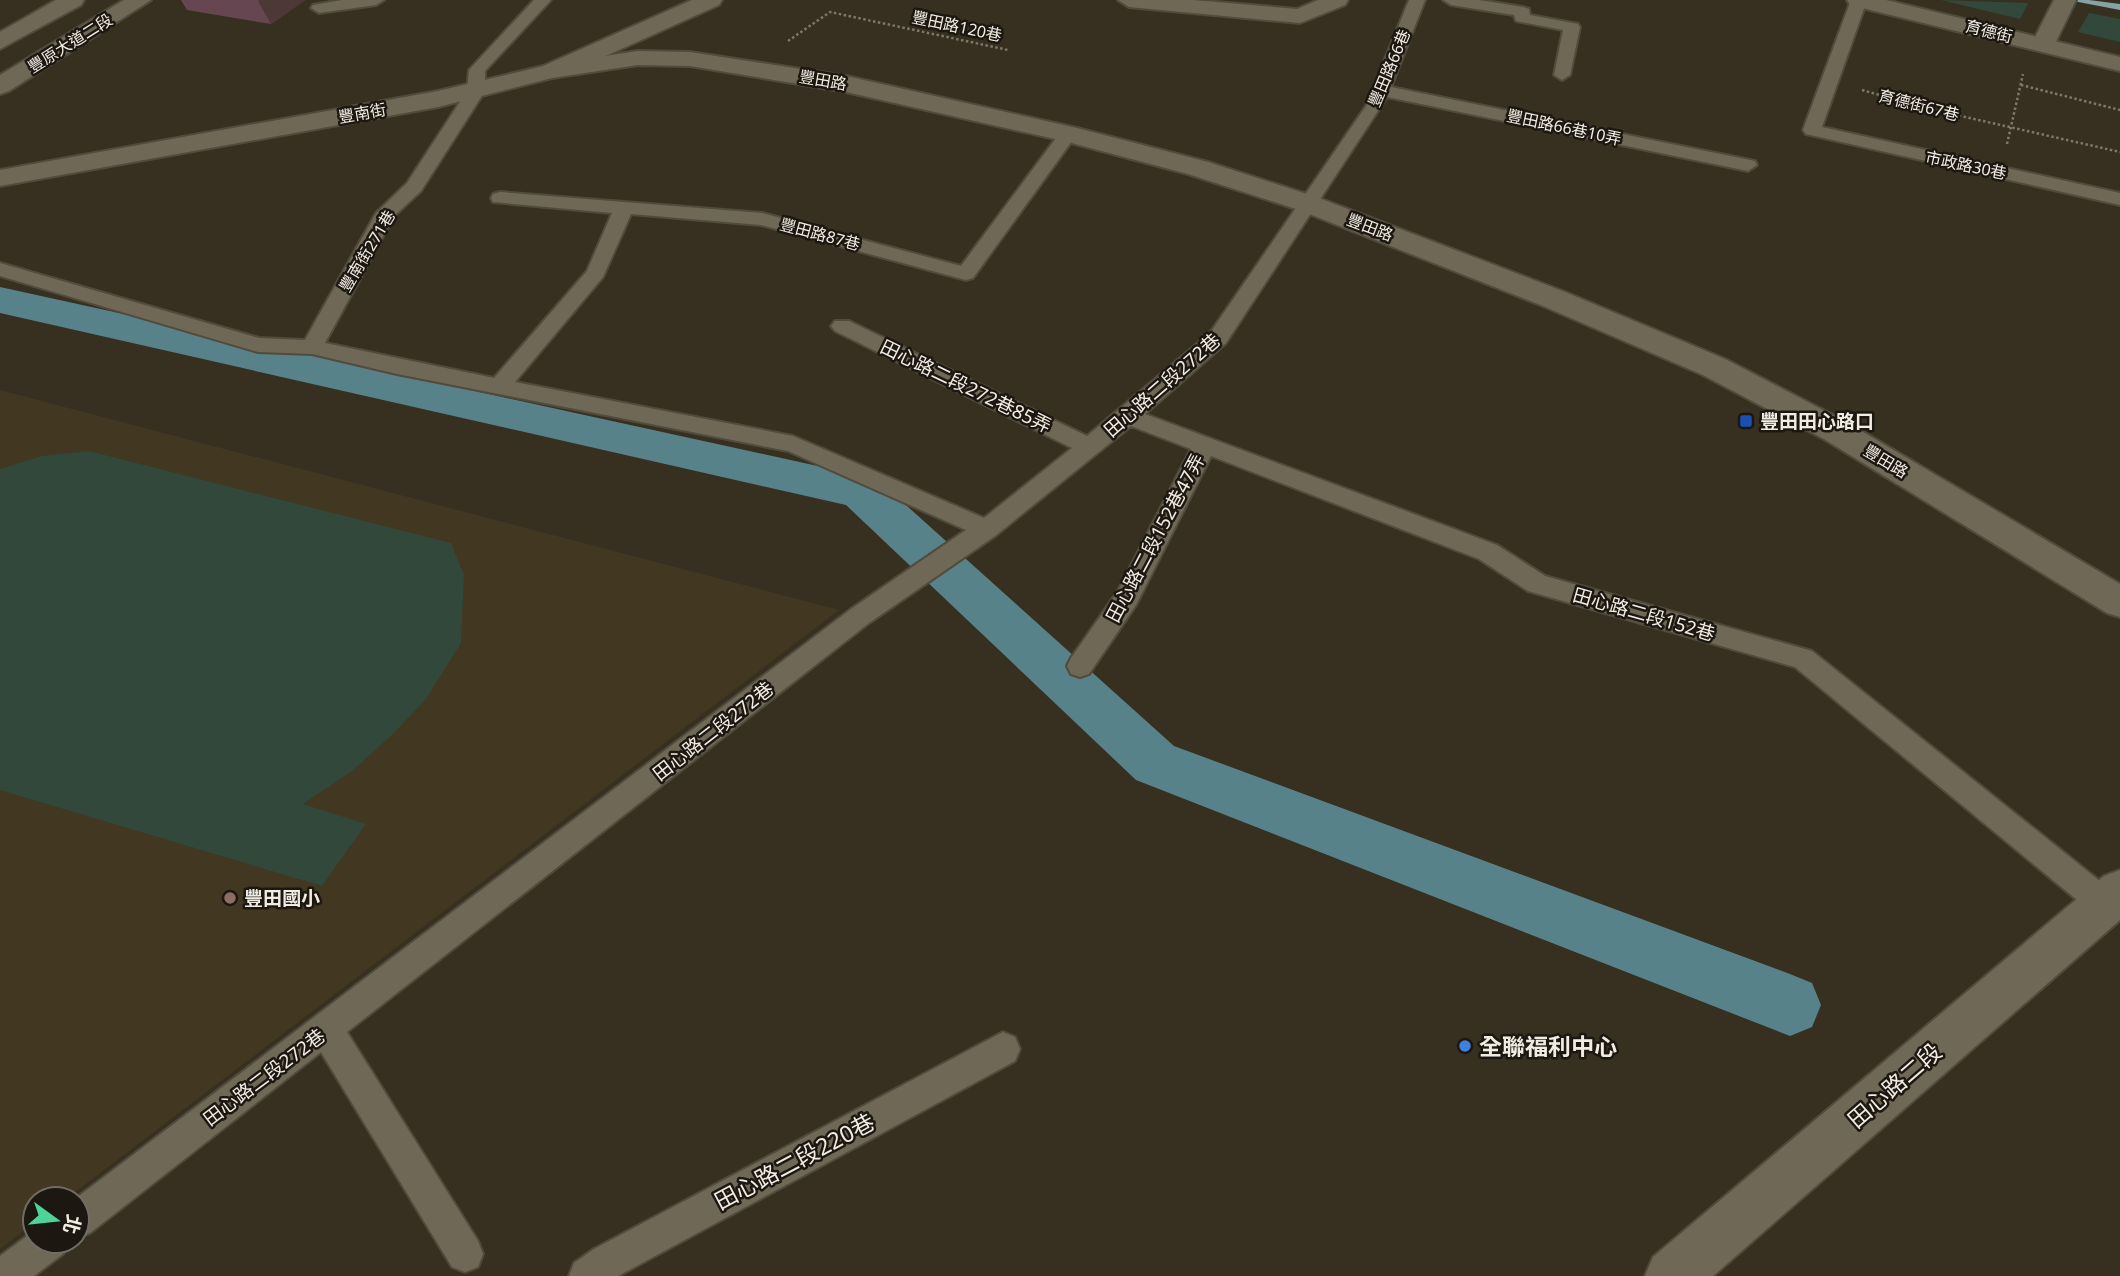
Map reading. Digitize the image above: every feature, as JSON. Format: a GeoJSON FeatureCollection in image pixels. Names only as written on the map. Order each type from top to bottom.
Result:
{"type":"FeatureCollection","features":[{"type":"Feature","properties":{"kind":"street","name":"豐原大道二段"},"geometry":{"type":"LineString","coordinates":[[0,42],[73,0]]}},
{"type":"Feature","properties":{"kind":"street","name":"豐原大道二段"},"geometry":{"type":"LineString","coordinates":[[0,86],[140,0]]}},
{"type":"Feature","properties":{"kind":"street","name":"豐南街"},"geometry":{"type":"LineString","coordinates":[[0,178],[476,91],[552,71],[711,0]]}},
{"type":"Feature","properties":{"kind":"street"},"geometry":{"type":"LineString","coordinates":[[1129,0],[1210,4],[1300,16],[1337,0]]}},
{"type":"Feature","properties":{"kind":"street","name":"育德街"},"geometry":{"type":"LineString","coordinates":[[1858,0],[2120,64]]}},
{"type":"Feature","properties":{"kind":"street"},"geometry":{"type":"LineString","coordinates":[[2036,43],[2063,4]]}},
{"type":"Feature","properties":{"kind":"street","name":"豐田路"},"geometry":{"type":"LineString","coordinates":[[552,71],[638,58],[690,59],[846,84],[1068,134],[1198,168],[1309,204],[1554,299],[1714,367],[1836,431],[2120,602]]}},
{"type":"Feature","properties":{"kind":"street"},"geometry":{"type":"LineString","coordinates":[[0,165],[47,171]]}},
{"type":"Feature","properties":{"kind":"street"},"geometry":{"type":"LineString","coordinates":[[0,184],[47,171]]}},
{"type":"Feature","properties":{"kind":"street","name":"田心路二段"},"geometry":{"type":"LineString","coordinates":[[1672,1276],[2115,899]]}},
{"type":"Feature","properties":{"kind":"lane"},"geometry":{"type":"LineString","coordinates":[[318,8],[376,0]]}},
{"type":"Feature","properties":{"kind":"lane","name":"豐南街271巷"},"geometry":{"type":"LineString","coordinates":[[312,346],[386,213],[414,187],[476,91],[477,70],[543,0]]}},
{"type":"Feature","properties":{"kind":"lane","name":"豐田路66巷"},"geometry":{"type":"LineString","coordinates":[[1309,204],[1375,106],[1417,0]]}},
{"type":"Feature","properties":{"kind":"lane"},"geometry":{"type":"LineString","coordinates":[[1451,0],[1522,12],[1522,18],[1572,27],[1562,75]]}},
{"type":"Feature","properties":{"kind":"lane"},"geometry":{"type":"LineString","coordinates":[[1829,80],[1858,0]]}},
{"type":"Feature","properties":{"kind":"lane","name":"市政路30巷"},"geometry":{"type":"LineString","coordinates":[[1829,80],[1812,131],[2120,199]]}},
{"type":"Feature","properties":{"kind":"lane","name":"豐田路66巷10弄"},"geometry":{"type":"LineString","coordinates":[[1380,90],[1748,165]]}},
{"type":"Feature","properties":{"kind":"lane","name":"豐田路87巷"},"geometry":{"type":"LineString","coordinates":[[500,198],[762,219],[966,274],[1068,134]]}},
{"type":"Feature","properties":{"kind":"lane","name":"田心路二段272巷"},"geometry":{"type":"LineString","coordinates":[[91,1209],[860,617],[986,530],[1128,416],[1218,338],[1309,204]]}},
{"type":"Feature","properties":{"kind":"lane"},"geometry":{"type":"LineString","coordinates":[[499,387],[596,273],[624,208]]}},
{"type":"Feature","properties":{"kind":"lane"},"geometry":{"type":"LineString","coordinates":[[0,269],[258,345],[312,346],[499,387],[793,444],[986,530]]}},
{"type":"Feature","properties":{"kind":"lane","name":"田心路二段272巷85弄"},"geometry":{"type":"LineString","coordinates":[[842,326],[1090,447]]}},
{"type":"Feature","properties":{"kind":"lane","name":"田心路二段152巷"},"geometry":{"type":"LineString","coordinates":[[1128,416],[1488,552],[1537,584],[1802,659],[2115,899]]}},
{"type":"Feature","properties":{"kind":"lane","name":"田心路二段152巷47弄"},"geometry":{"type":"LineString","coordinates":[[1080,666],[1127,598],[1205,445]]}},
{"type":"Feature","properties":{"kind":"lane"},"geometry":{"type":"LineString","coordinates":[[326,1030],[465,1254]]}},
{"type":"Feature","properties":{"kind":"lane","name":"田心路二段220巷"},"geometry":{"type":"LineString","coordinates":[[587,1276],[607,1262],[1003,1049]]}},
{"type":"Feature","properties":{"kind":"lane"},"geometry":{"type":"LineString","coordinates":[[4,1276],[32,1255]]}},
{"type":"Feature","properties":{"kind":"path","name":"豐田路120巷"},"geometry":{"type":"LineString","coordinates":[[752,68],[830,12],[1008,50]]}},
{"type":"Feature","properties":{"kind":"path"},"geometry":{"type":"LineString","coordinates":[[2010,127],[2036,43]]}},
{"type":"Feature","properties":{"kind":"path","name":"育德街67巷"},"geometry":{"type":"LineString","coordinates":[[1829,80],[1922,107],[2120,152]]}},
{"type":"Feature","properties":{"kind":"path"},"geometry":{"type":"LineString","coordinates":[[2021,85],[2120,110]]}},
{"type":"Feature","properties":{"kind":"shaded area","name":"豐田國小"},"geometry":{"type":"Polygon","coordinates":[[[0,390],[839,610],[84,1185],[21,1185],[21,1233],[0,1249],[0,390]]]}},
{"type":"Feature","properties":{"kind":"green space"},"geometry":{"type":"Polygon","coordinates":[[[1941,0],[2028,3],[2020,19],[1941,0]]]}},
{"type":"Feature","properties":{"kind":"green space"},"geometry":{"type":"Polygon","coordinates":[[[2089,13],[2120,19],[2120,42],[2078,32],[2089,13]]]}},
{"type":"Feature","properties":{"kind":"green space"},"geometry":{"type":"Polygon","coordinates":[[[89,451],[451,543],[464,575],[461,643],[426,699],[395,732],[352,771],[303,804],[366,824],[322,886],[0,790],[0,469],[42,456],[89,451]]]}},
{"type":"Feature","properties":{"kind":"waterway"},"geometry":{"type":"LineString","coordinates":[[2072,0],[2120,7]]}},
{"type":"Feature","properties":{"kind":"waterway"},"geometry":{"type":"LineString","coordinates":[[0,300],[861,491],[1155,763],[1790,1005]]}},
{"type":"Feature","properties":{"kind":"place","name":"豐田田心路口"},"geometry":{"type":"Point","coordinates":[1746,421]}},
{"type":"Feature","properties":{"kind":"place","name":"豐田國小"},"geometry":{"type":"Point","coordinates":[230,898]}},
{"type":"Feature","properties":{"kind":"place","name":"全聯福利中心"},"geometry":{"type":"Point","coordinates":[1465,1046]}}]}
